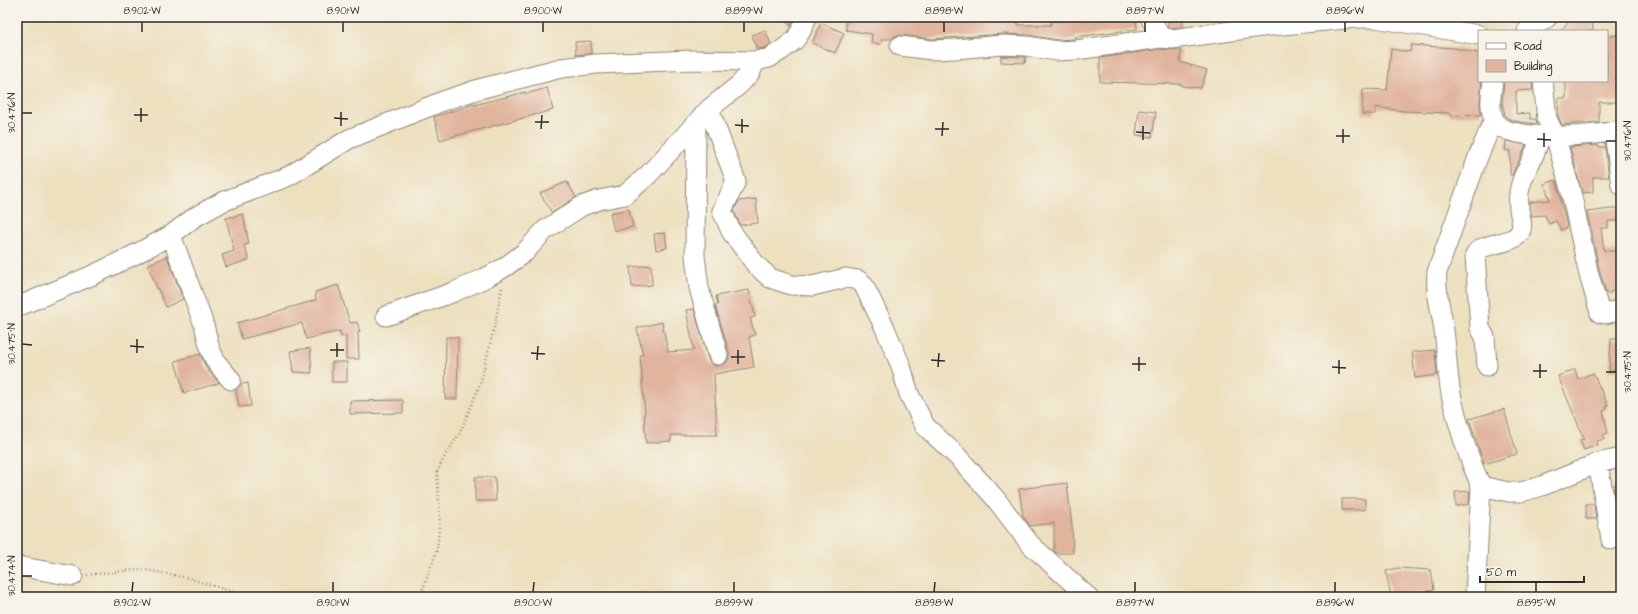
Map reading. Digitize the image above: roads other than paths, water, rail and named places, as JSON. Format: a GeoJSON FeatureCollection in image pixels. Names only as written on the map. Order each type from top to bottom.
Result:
{"type":"FeatureCollection","features":[{"type":"Feature","properties":{"kind":"street"},"geometry":{"type":"LineString","coordinates":[[17,307],[93,275],[171,235],[195,217],[222,202],[289,176],[349,139],[443,101],[479,89],[561,68],[589,65],[693,60],[756,61],[770,58],[795,40],[801,32],[807,17]]}},
{"type":"Feature","properties":{"kind":"street"},"geometry":{"type":"LineString","coordinates":[[1150,17],[1161,38]]}},
{"type":"Feature","properties":{"kind":"street"},"geometry":{"type":"LineString","coordinates":[[900,46],[932,50],[1003,45],[1070,50],[1161,38],[1184,38],[1261,26],[1357,18],[1375,18],[1478,35]]}},
{"type":"Feature","properties":{"kind":"street"},"geometry":{"type":"LineString","coordinates":[[386,316],[454,292],[485,278],[505,267],[525,252],[544,230],[582,206],[599,200],[624,195],[649,174],[709,109],[750,73],[756,61]]}},
{"type":"Feature","properties":{"kind":"street"},"geometry":{"type":"LineString","coordinates":[[1493,82],[1491,106],[1494,119],[1499,126],[1518,134],[1575,136],[1618,130],[1621,185]]}},
{"type":"Feature","properties":{"kind":"street"},"geometry":{"type":"LineString","coordinates":[[1543,82],[1547,136],[1577,212],[1588,271],[1600,313],[1606,314],[1621,309]]}},
{"type":"Feature","properties":{"kind":"street"},"geometry":{"type":"LineString","coordinates":[[709,109],[736,180],[722,211],[731,231],[751,259],[770,278],[791,285],[812,286],[846,278],[858,280],[863,284],[884,326],[901,366],[909,394],[925,426],[958,457],[979,480],[1030,544],[1088,597]]}},
{"type":"Feature","properties":{"kind":"street"},"geometry":{"type":"LineString","coordinates":[[1475,597],[1481,486],[1452,400],[1448,376],[1444,330],[1436,287],[1437,272],[1478,157],[1494,119]]}},
{"type":"Feature","properties":{"kind":"street"},"geometry":{"type":"LineString","coordinates":[[696,124],[696,256],[699,288],[718,355]]}},
{"type":"Feature","properties":{"kind":"street"},"geometry":{"type":"LineString","coordinates":[[1487,366],[1485,337],[1480,328],[1474,255],[1482,248],[1508,241],[1519,234],[1522,228],[1522,221],[1519,212],[1518,194],[1538,148],[1547,136]]}},
{"type":"Feature","properties":{"kind":"street"},"geometry":{"type":"LineString","coordinates":[[171,235],[204,325],[210,349],[216,362],[231,380]]}},
{"type":"Feature","properties":{"kind":"street"},"geometry":{"type":"LineString","coordinates":[[1481,486],[1509,492],[1521,492],[1542,486],[1598,463],[1621,458]]}},
{"type":"Feature","properties":{"kind":"street"},"geometry":{"type":"LineString","coordinates":[[1598,463],[1611,540]]}},
{"type":"Feature","properties":{"kind":"street"},"geometry":{"type":"LineString","coordinates":[[17,566],[73,576]]}}]}
